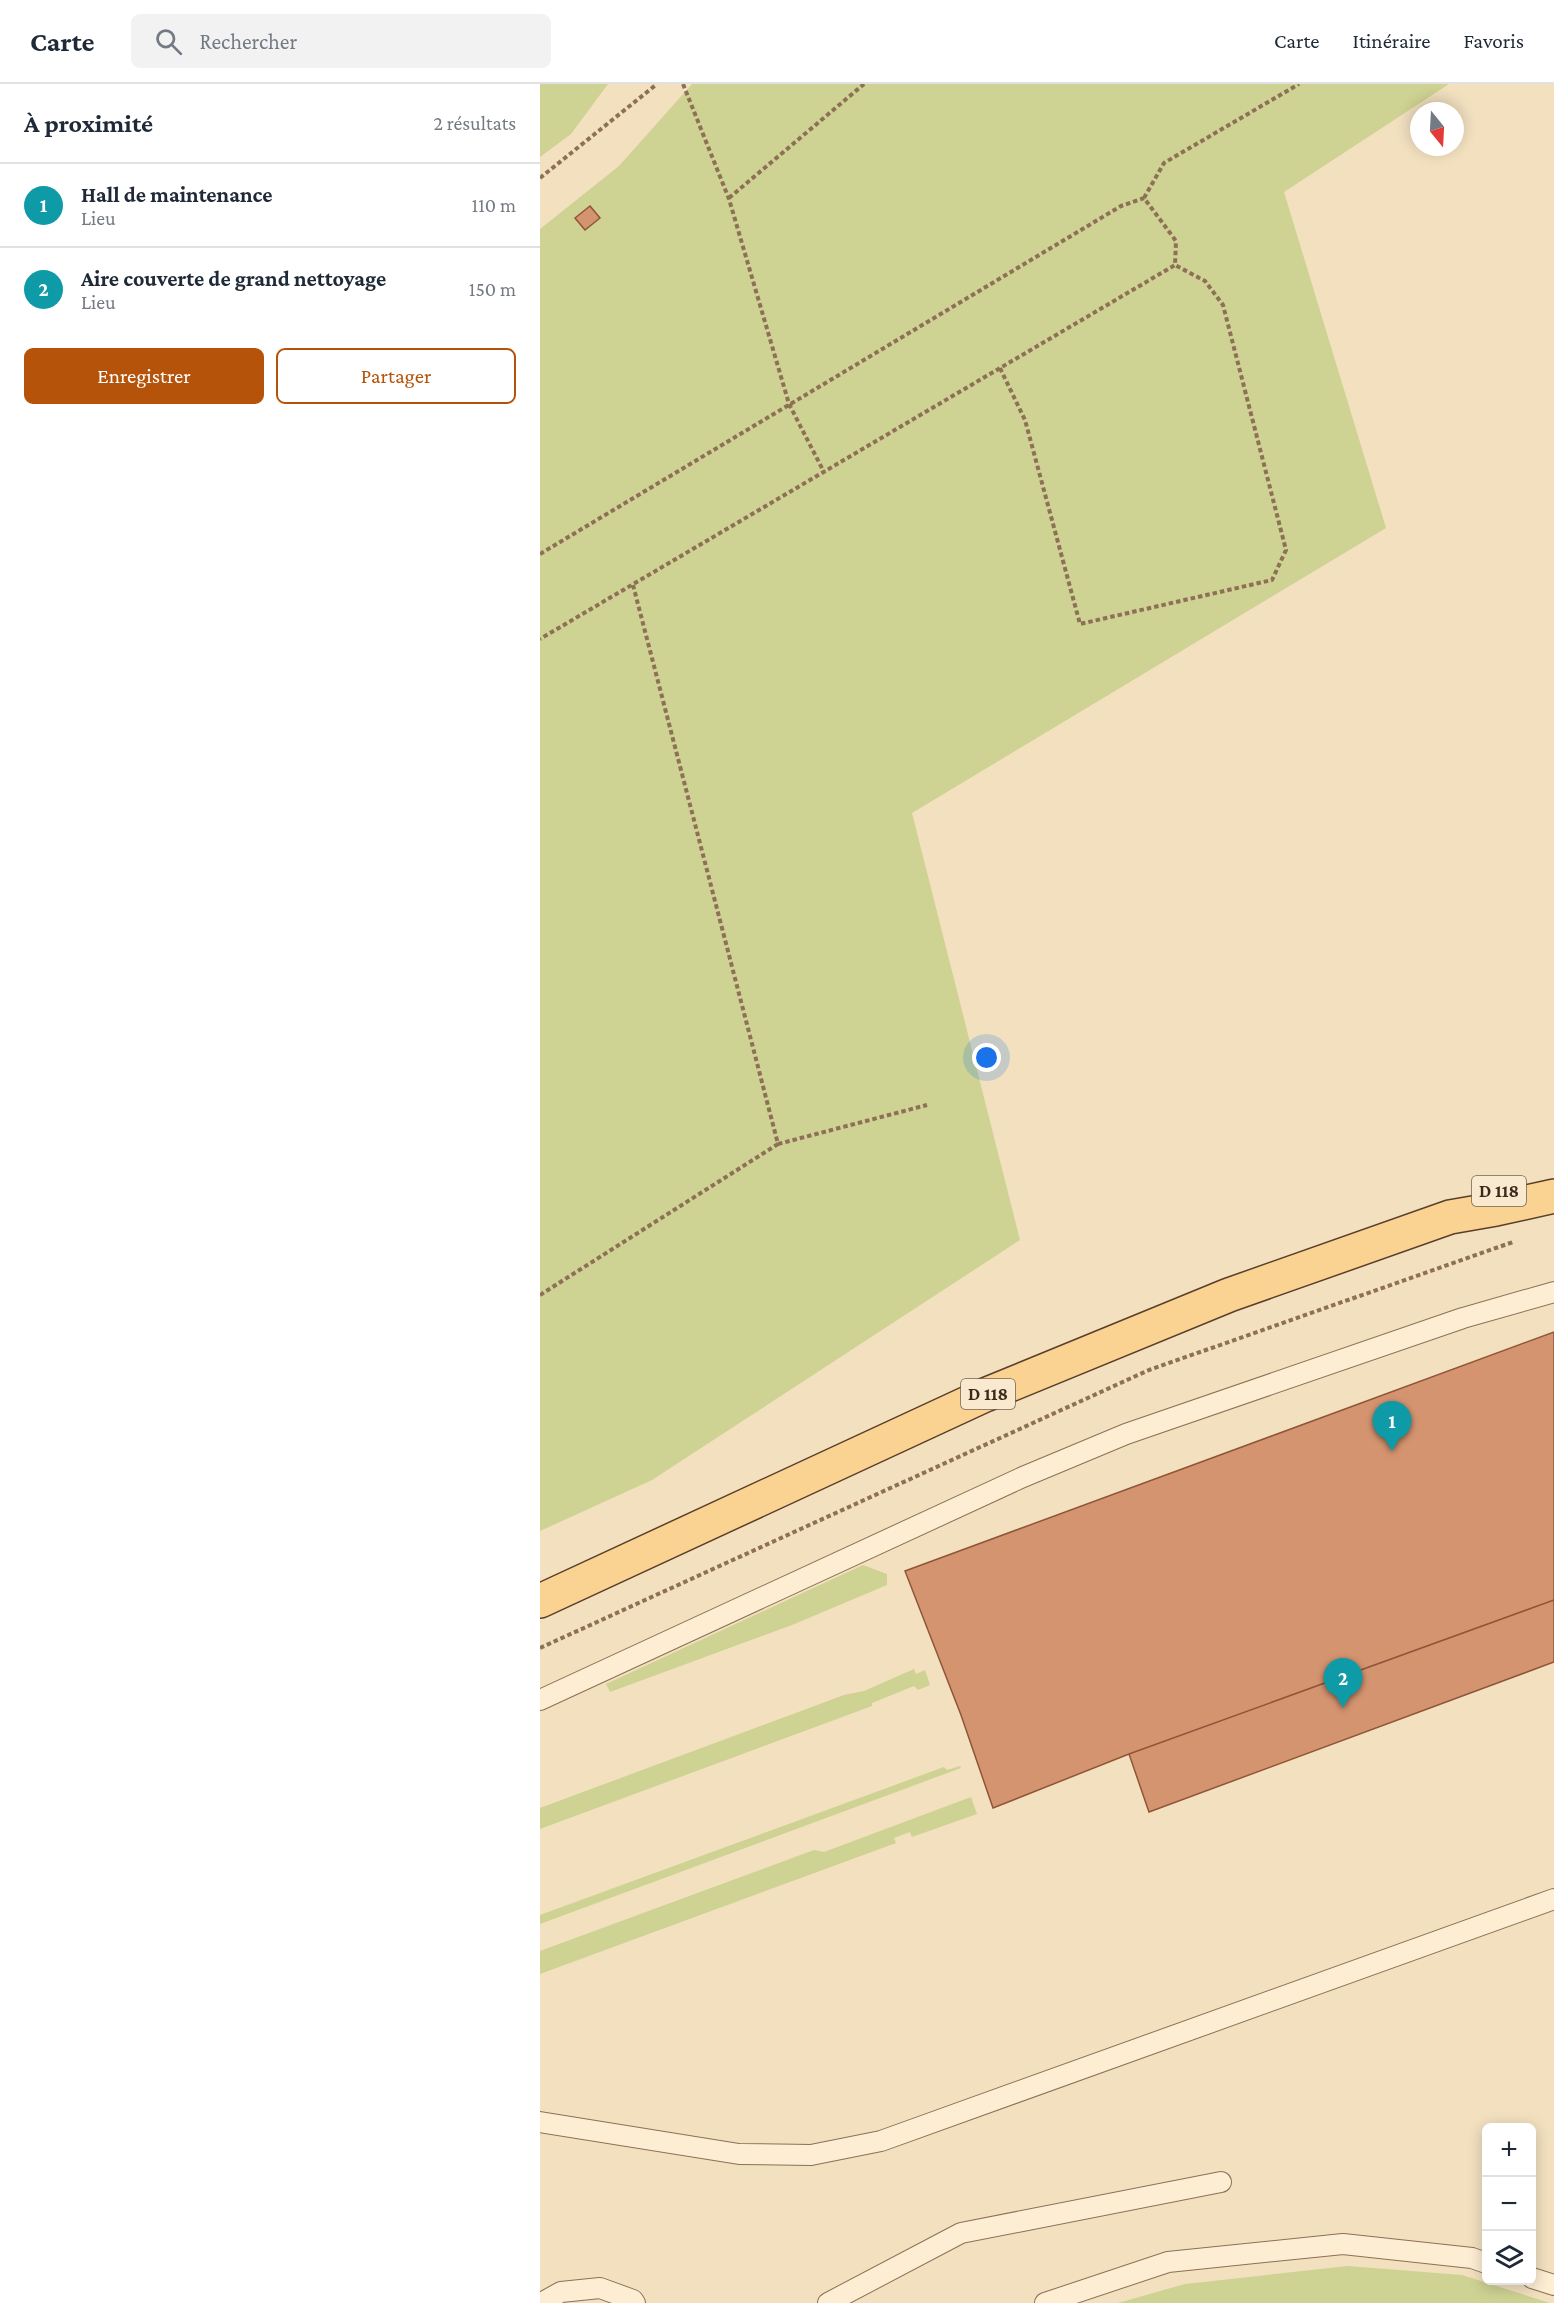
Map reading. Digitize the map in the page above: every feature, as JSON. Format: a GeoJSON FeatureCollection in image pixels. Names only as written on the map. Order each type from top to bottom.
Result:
{"type":"FeatureCollection","features":[{"type":"Feature","properties":{"kind":"main road","name":"D 118"},"geometry":{"type":"LineString","coordinates":[[1450,1217],[1477,1198],[1554,1175]]}},
{"type":"Feature","properties":{"kind":"main road","name":"D 118"},"geometry":{"type":"LineString","coordinates":[[540,1601],[985,1395],[1229,1295],[1450,1217],[1554,1196]]}},
{"type":"Feature","properties":{"kind":"lane"},"geometry":{"type":"LineString","coordinates":[[540,1700],[1023,1477],[1126,1434],[1463,1318],[1554,1292]]}},
{"type":"Feature","properties":{"kind":"lane"},"geometry":{"type":"LineString","coordinates":[[540,2122],[739,2154],[811,2155],[881,2141],[1554,1899]]}},
{"type":"Feature","properties":{"kind":"lane"},"geometry":{"type":"LineString","coordinates":[[828,2303],[961,2233],[1221,2182]]}},
{"type":"Feature","properties":{"kind":"lane"},"geometry":{"type":"LineString","coordinates":[[1045,2303],[1168,2262],[1343,2244],[1472,2258],[1482,2262]]}},
{"type":"Feature","properties":{"kind":"lane"},"geometry":{"type":"LineString","coordinates":[[1536,2279],[1554,2285]]}},
{"type":"Feature","properties":{"kind":"lane"},"geometry":{"type":"LineString","coordinates":[[541,2303],[561,2292],[600,2288],[633,2300],[635,2303]]}},
{"type":"Feature","properties":{"kind":"path"},"geometry":{"type":"LineString","coordinates":[[540,178],[657,84]]}},
{"type":"Feature","properties":{"kind":"path"},"geometry":{"type":"LineString","coordinates":[[683,84],[729,199],[789,404],[824,472]]}},
{"type":"Feature","properties":{"kind":"path"},"geometry":{"type":"LineString","coordinates":[[729,199],[864,84]]}},
{"type":"Feature","properties":{"kind":"path"},"geometry":{"type":"LineString","coordinates":[[540,554],[1121,206],[1144,198],[1164,163],[1299,84]]}},
{"type":"Feature","properties":{"kind":"path"},"geometry":{"type":"LineString","coordinates":[[1144,198],[1176,242],[1175,265]]}},
{"type":"Feature","properties":{"kind":"path"},"geometry":{"type":"LineString","coordinates":[[540,639],[1175,265]]}},
{"type":"Feature","properties":{"kind":"path"},"geometry":{"type":"LineString","coordinates":[[1000,368],[1025,420],[1080,624],[1272,580],[1286,550],[1223,305],[1205,281],[1175,265]]}},
{"type":"Feature","properties":{"kind":"path"},"geometry":{"type":"LineString","coordinates":[[633,585],[778,1144]]}},
{"type":"Feature","properties":{"kind":"path"},"geometry":{"type":"LineString","coordinates":[[540,1295],[778,1144],[927,1105]]}},
{"type":"Feature","properties":{"kind":"path"},"geometry":{"type":"LineString","coordinates":[[540,1648],[1149,1370],[1524,1238]]}},
{"type":"Feature","properties":{"kind":"green space"},"geometry":{"type":"Polygon","coordinates":[[[540,84],[608,84],[571,134],[540,157],[540,84]]]}},
{"type":"Feature","properties":{"kind":"green space"},"geometry":{"type":"Polygon","coordinates":[[[692,84],[1449,84],[1422,102],[1410,102],[1410,110],[1284,192],[1386,528],[912,813],[1020,1240],[652,1480],[540,1531],[540,229],[619,166],[692,84]]]}},
{"type":"Feature","properties":{"kind":"green space"},"geometry":{"type":"Polygon","coordinates":[[[863,1565],[887,1574],[887,1585],[792,1625],[610,1692],[606,1684],[863,1565]]]}},
{"type":"Feature","properties":{"kind":"green space"},"geometry":{"type":"Polygon","coordinates":[[[914,1669],[916,1674],[925,1670],[930,1685],[918,1690],[914,1686],[872,1703],[872,1706],[540,1829],[540,1808],[844,1695],[864,1691],[914,1669]]]}},
{"type":"Feature","properties":{"kind":"green space"},"geometry":{"type":"Polygon","coordinates":[[[960,1766],[961,1768],[540,1924],[540,1915],[944,1767],[947,1770],[960,1766]]]}},
{"type":"Feature","properties":{"kind":"green space"},"geometry":{"type":"Polygon","coordinates":[[[971,1797],[977,1814],[912,1837],[910,1832],[894,1838],[896,1843],[540,1974],[540,1951],[814,1850],[824,1852],[971,1797]]]}},
{"type":"Feature","properties":{"kind":"green space"},"geometry":{"type":"Polygon","coordinates":[[[1348,2266],[1462,2275],[1482,2281],[1482,2285],[1493,2285],[1550,2303],[1118,2303],[1185,2284],[1348,2266]]]}},
{"type":"Feature","properties":{"kind":"building"},"geometry":{"type":"Polygon","coordinates":[[[590,206],[600,218],[585,230],[575,218],[590,206]]]}},
{"type":"Feature","properties":{"kind":"building"},"geometry":{"type":"Polygon","coordinates":[[[1554,1332],[1554,1600],[1129,1754],[993,1808],[961,1715],[905,1571],[1554,1332]]]}},
{"type":"Feature","properties":{"kind":"building"},"geometry":{"type":"Polygon","coordinates":[[[1554,1600],[1554,1662],[1149,1812],[1129,1754],[1554,1600]]]}},
{"type":"Feature","properties":{"kind":"place","name":"Hall de maintenance"},"geometry":{"type":"Point","coordinates":[1392,1451]}},
{"type":"Feature","properties":{"kind":"place","name":"Aire couverte de grand nettoyage"},"geometry":{"type":"Point","coordinates":[1343,1708]}}]}
